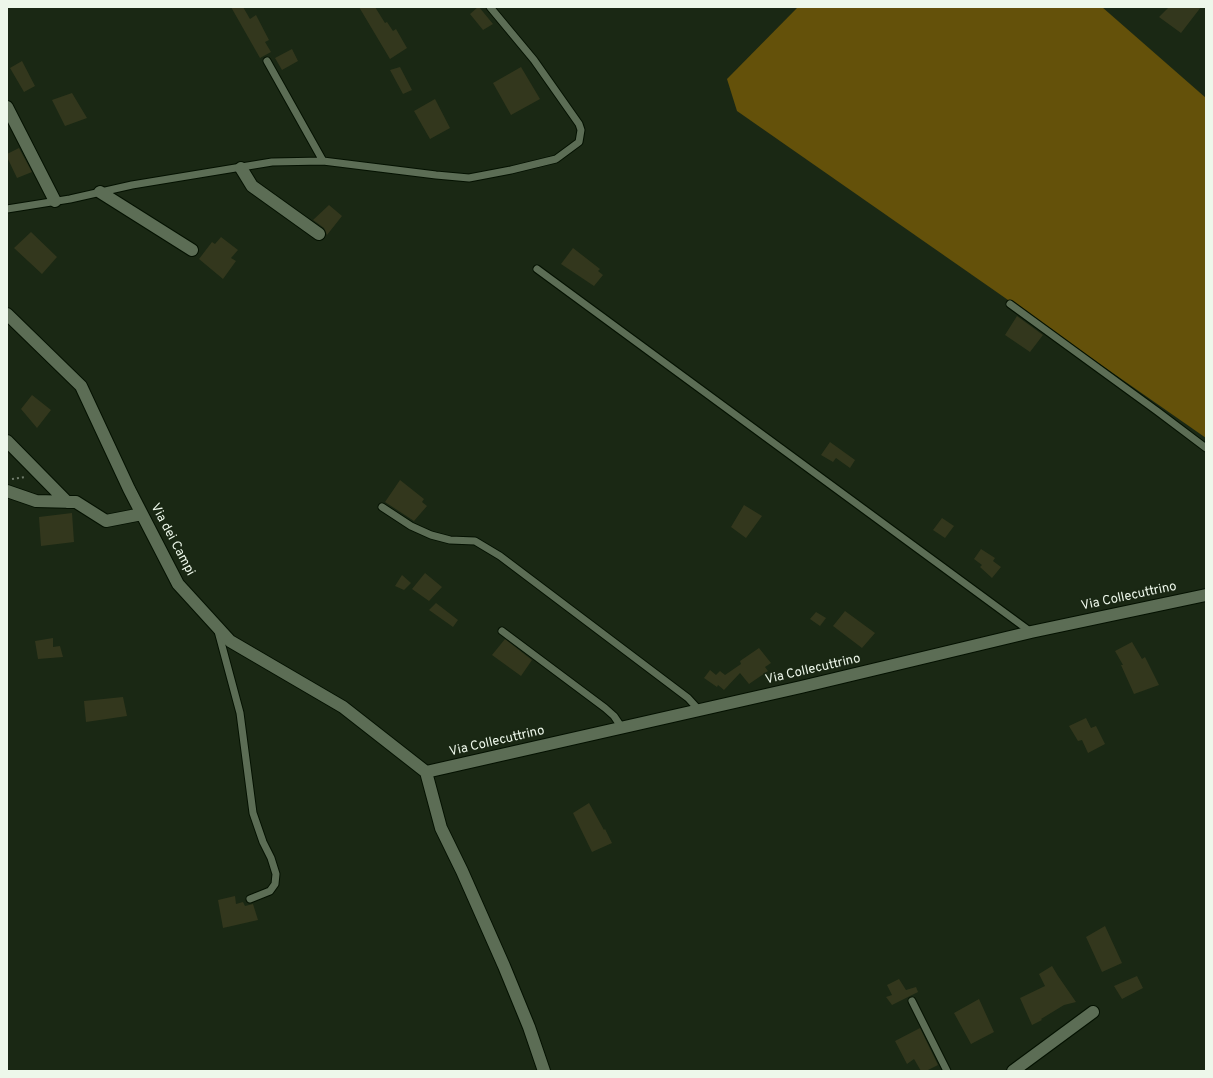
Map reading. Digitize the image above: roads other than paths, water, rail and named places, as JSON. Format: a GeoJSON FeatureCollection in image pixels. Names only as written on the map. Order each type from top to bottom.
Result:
{"type":"FeatureCollection","features":[{"type":"Feature","properties":{"kind":"street"},"geometry":{"type":"LineString","coordinates":[[7,107],[55,202]]}},
{"type":"Feature","properties":{"kind":"street"},"geometry":{"type":"LineString","coordinates":[[241,168],[252,186],[319,234]]}},
{"type":"Feature","properties":{"kind":"street"},"geometry":{"type":"LineString","coordinates":[[100,192],[192,250]]}},
{"type":"Feature","properties":{"kind":"street","name":"Via dei Campi"},"geometry":{"type":"LineString","coordinates":[[7,314],[81,386],[142,514],[178,584],[230,641],[343,707],[426,772]]}},
{"type":"Feature","properties":{"kind":"street"},"geometry":{"type":"LineString","coordinates":[[7,441],[67,502]]}},
{"type":"Feature","properties":{"kind":"street"},"geometry":{"type":"LineString","coordinates":[[7,491],[36,501],[76,502],[106,521],[142,514]]}},
{"type":"Feature","properties":{"kind":"street","name":"Via Collecuttrino"},"geometry":{"type":"LineString","coordinates":[[426,772],[622,728],[1031,632],[1206,595]]}},
{"type":"Feature","properties":{"kind":"street"},"geometry":{"type":"LineString","coordinates":[[426,772],[441,828],[462,871],[504,966],[529,1027],[544,1071]]}},
{"type":"Feature","properties":{"kind":"street"},"geometry":{"type":"LineString","coordinates":[[1013,1071],[1093,1012]]}},
{"type":"Feature","properties":{"kind":"lane"},"geometry":{"type":"LineString","coordinates":[[7,209],[55,202],[132,185],[272,162],[323,161],[470,178],[556,159],[579,142],[581,130],[579,124],[534,60],[490,7]]}},
{"type":"Feature","properties":{"kind":"lane"},"geometry":{"type":"LineString","coordinates":[[267,61],[323,161]]}},
{"type":"Feature","properties":{"kind":"lane"},"geometry":{"type":"LineString","coordinates":[[537,269],[1031,632]]}},
{"type":"Feature","properties":{"kind":"lane"},"geometry":{"type":"LineString","coordinates":[[1010,304],[1206,448]]}},
{"type":"Feature","properties":{"kind":"lane"},"geometry":{"type":"LineString","coordinates":[[382,507],[411,526],[431,535],[450,540],[475,541],[500,556],[688,698],[699,710]]}},
{"type":"Feature","properties":{"kind":"lane"},"geometry":{"type":"LineString","coordinates":[[216,625],[240,713],[253,813],[276,874],[275,884],[270,891],[250,899]]}},
{"type":"Feature","properties":{"kind":"lane"},"geometry":{"type":"LineString","coordinates":[[502,631],[605,708],[614,716],[622,728]]}},
{"type":"Feature","properties":{"kind":"lane"},"geometry":{"type":"LineString","coordinates":[[912,1001],[947,1071]]}}]}
